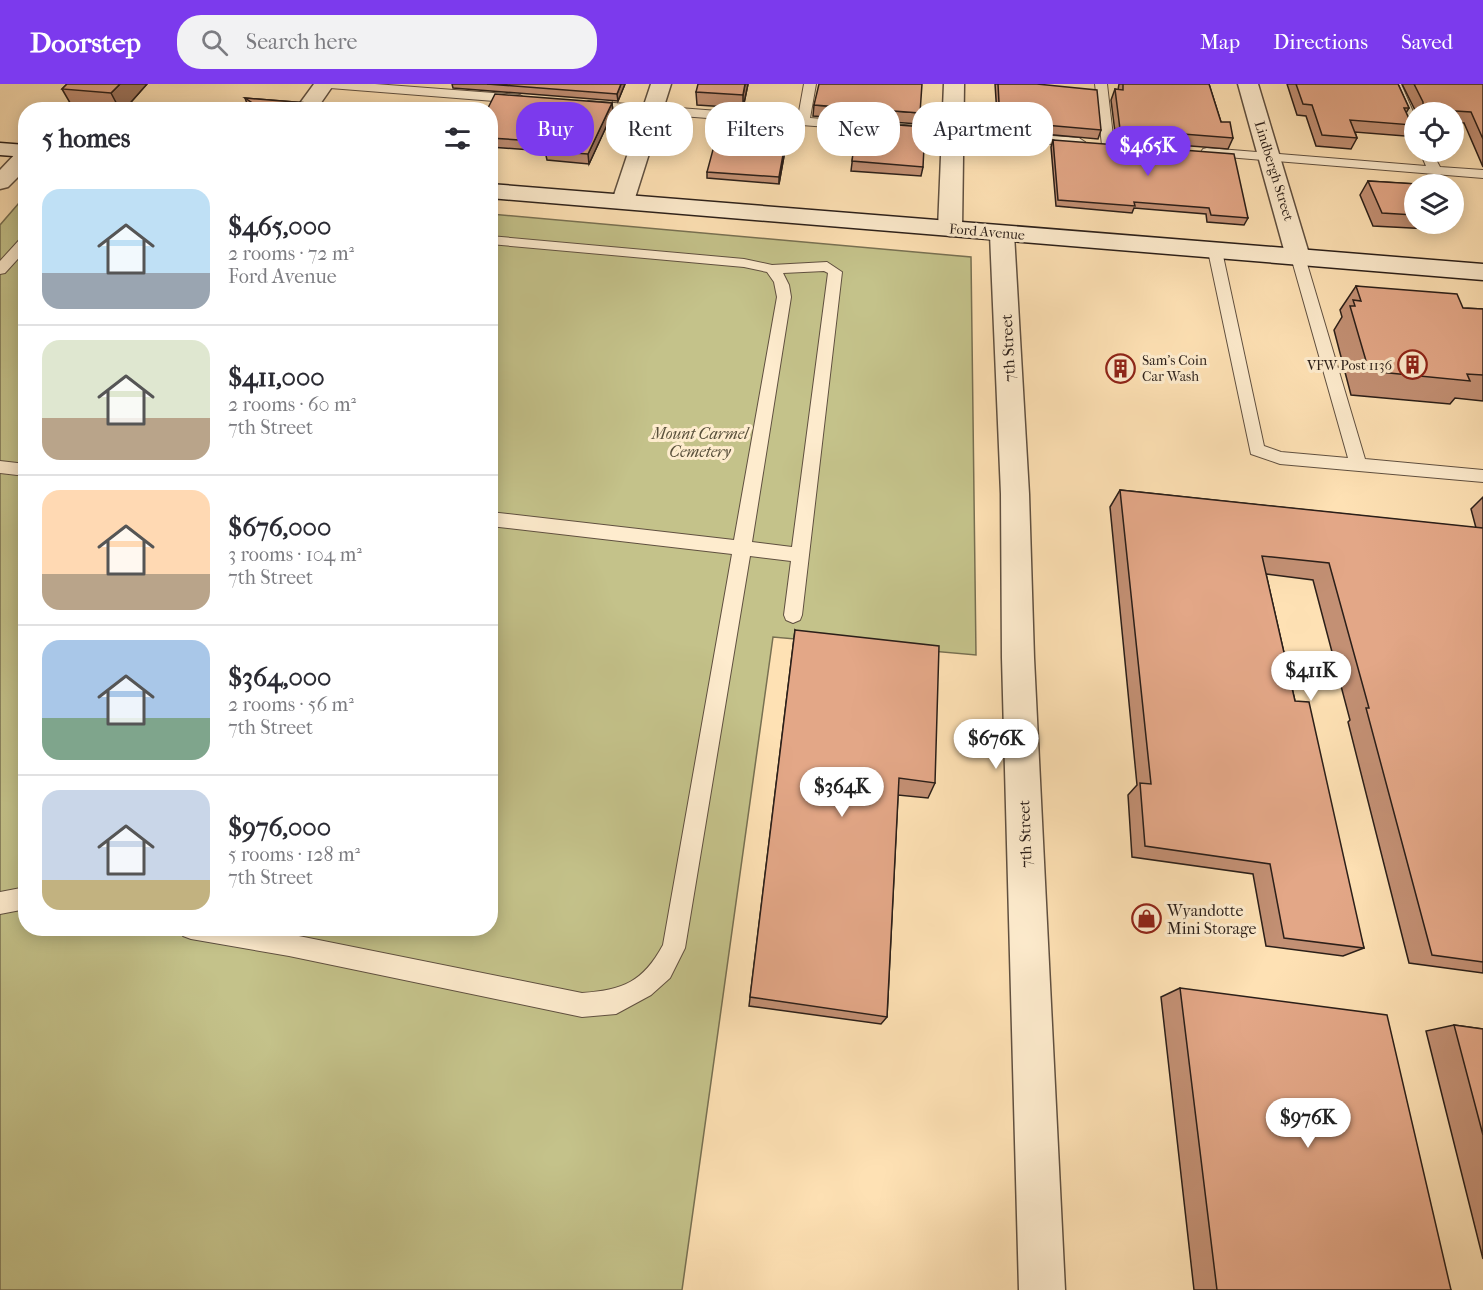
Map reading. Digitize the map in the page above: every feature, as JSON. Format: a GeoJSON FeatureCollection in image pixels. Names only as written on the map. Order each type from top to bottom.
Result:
{"type":"FeatureCollection","features":[{"type":"Feature","properties":{"kind":"street"},"geometry":{"type":"LineString","coordinates":[[312,102],[324,84]]}},
{"type":"Feature","properties":{"kind":"street"},"geometry":{"type":"LineString","coordinates":[[655,102],[662,84]]}},
{"type":"Feature","properties":{"kind":"street"},"geometry":{"type":"LineString","coordinates":[[954,84],[954,102]]}},
{"type":"Feature","properties":{"kind":"street","name":"Lindbergh Street"},"geometry":{"type":"LineString","coordinates":[[1248,84],[1298,257]]}},
{"type":"Feature","properties":{"kind":"street"},"geometry":{"type":"LineString","coordinates":[[0,149],[18,152]]}},
{"type":"Feature","properties":{"kind":"street"},"geometry":{"type":"LineString","coordinates":[[623,201],[637,156]]}},
{"type":"Feature","properties":{"kind":"street"},"geometry":{"type":"LineString","coordinates":[[950,229],[952,156]]}},
{"type":"Feature","properties":{"kind":"street"},"geometry":{"type":"LineString","coordinates":[[0,182],[18,162]]}},
{"type":"Feature","properties":{"kind":"street","name":"Ford Avenue"},"geometry":{"type":"LineString","coordinates":[[498,192],[1483,272]]}},
{"type":"Feature","properties":{"kind":"street","name":"7th Street"},"geometry":{"type":"LineString","coordinates":[[1002,234],[1015,494],[1018,658],[1042,1290]]}},
{"type":"Feature","properties":{"kind":"lane"},"geometry":{"type":"LineString","coordinates":[[330,84],[533,100]]}},
{"type":"Feature","properties":{"kind":"lane"},"geometry":{"type":"LineString","coordinates":[[489,97],[496,84]]}},
{"type":"Feature","properties":{"kind":"lane"},"geometry":{"type":"LineString","coordinates":[[805,110],[810,84]]}},
{"type":"Feature","properties":{"kind":"lane"},"geometry":{"type":"LineString","coordinates":[[1053,140],[1114,145],[1101,84]]}},
{"type":"Feature","properties":{"kind":"lane"},"geometry":{"type":"LineString","coordinates":[[1395,84],[1404,104]]}},
{"type":"Feature","properties":{"kind":"lane"},"geometry":{"type":"LineString","coordinates":[[805,121],[912,130]]}},
{"type":"Feature","properties":{"kind":"lane"},"geometry":{"type":"LineString","coordinates":[[1188,151],[1483,174]]}},
{"type":"Feature","properties":{"kind":"lane"},"geometry":{"type":"LineString","coordinates":[[1431,162],[1435,171]]}},
{"type":"Feature","properties":{"kind":"lane"},"geometry":{"type":"LineString","coordinates":[[498,241],[744,263],[772,269],[827,266],[835,272],[793,615]]}},
{"type":"Feature","properties":{"kind":"lane"},"geometry":{"type":"LineString","coordinates":[[0,270],[18,250]]}},
{"type":"Feature","properties":{"kind":"lane"},"geometry":{"type":"LineString","coordinates":[[1215,251],[1257,450],[1280,458],[1483,476]]}},
{"type":"Feature","properties":{"kind":"lane"},"geometry":{"type":"LineString","coordinates":[[1298,257],[1358,465]]}},
{"type":"Feature","properties":{"kind":"lane"},"geometry":{"type":"LineString","coordinates":[[237,936],[582,1005],[616,1002],[643,987],[662,970],[674,948],[784,297],[784,288],[779,276],[772,269]]}},
{"type":"Feature","properties":{"kind":"lane"},"geometry":{"type":"LineString","coordinates":[[0,467],[18,469]]}},
{"type":"Feature","properties":{"kind":"lane"},"geometry":{"type":"LineString","coordinates":[[498,520],[801,555]]}},
{"type":"Feature","properties":{"kind":"lane"},"geometry":{"type":"LineString","coordinates":[[0,903],[18,900]]}},
{"type":"Feature","properties":{"kind":"green space","name":"Mount Carmel Cemetery"},"geometry":{"type":"Polygon","coordinates":[[[18,204],[18,936],[498,936],[498,215],[971,257],[976,655],[773,637],[682,1290],[0,1290],[0,225],[18,204]]]}},
{"type":"Feature","properties":{"kind":"building"},"geometry":{"type":"Polygon","coordinates":[[[67,84],[120,84],[111,93],[62,89],[67,84]]]}},
{"type":"Feature","properties":{"kind":"building"},"geometry":{"type":"Polygon","coordinates":[[[487,84],[621,84],[617,94],[487,84]]]}},
{"type":"Feature","properties":{"kind":"building"},"geometry":{"type":"Polygon","coordinates":[[[698,84],[745,84],[743,95],[696,92],[698,84]]]}},
{"type":"Feature","properties":{"kind":"building"},"geometry":{"type":"Polygon","coordinates":[[[819,84],[922,84],[921,102],[912,102],[912,112],[900,111],[900,102],[817,102],[817,105],[814,105],[819,84]]]}},
{"type":"Feature","properties":{"kind":"building"},"geometry":{"type":"Polygon","coordinates":[[[998,84],[1037,84],[1097,90],[1101,130],[1053,126],[1053,102],[999,102],[998,84]]]}},
{"type":"Feature","properties":{"kind":"building"},"geometry":{"type":"Polygon","coordinates":[[[1123,84],[1209,84],[1221,122],[1230,122],[1233,138],[1120,129],[1115,89],[1123,90],[1123,84]]]}},
{"type":"Feature","properties":{"kind":"building"},"geometry":{"type":"Polygon","coordinates":[[[1296,84],[1398,84],[1406,102],[1404,102],[1404,124],[1350,120],[1357,138],[1322,135],[1312,105],[1303,104],[1296,84]]]}},
{"type":"Feature","properties":{"kind":"building"},"geometry":{"type":"Polygon","coordinates":[[[1414,84],[1483,84],[1483,139],[1471,112],[1464,112],[1464,102],[1423,102],[1414,84]]]}},
{"type":"Feature","properties":{"kind":"building"},"geometry":{"type":"Polygon","coordinates":[[[495,94],[606,103],[606,116],[594,141],[594,102],[516,102],[516,140],[498,139],[498,102],[491,102],[495,94]]]}},
{"type":"Feature","properties":{"kind":"building"},"geometry":{"type":"Polygon","coordinates":[[[245,98],[295,102],[251,102],[245,98]]]}},
{"type":"Feature","properties":{"kind":"building"},"geometry":{"type":"Polygon","coordinates":[[[900,125],[912,126],[912,156],[924,156],[923,167],[852,161],[853,156],[900,156],[900,125]]]}},
{"type":"Feature","properties":{"kind":"building"},"geometry":{"type":"Polygon","coordinates":[[[1053,140],[1234,154],[1248,218],[1211,215],[1209,208],[1134,202],[1135,206],[1058,200],[1053,140]]]}},
{"type":"Feature","properties":{"kind":"building"},"geometry":{"type":"Polygon","coordinates":[[[711,156],[783,156],[779,177],[707,172],[711,156]]]}},
{"type":"Feature","properties":{"kind":"building"},"geometry":{"type":"Polygon","coordinates":[[[1368,181],[1404,183],[1404,214],[1382,213],[1368,181]]]}},
{"type":"Feature","properties":{"kind":"building"},"geometry":{"type":"Polygon","coordinates":[[[1356,286],[1457,294],[1463,308],[1483,309],[1483,375],[1467,374],[1470,381],[1369,371],[1350,306],[1355,306],[1353,300],[1361,301],[1356,286]]]}},
{"type":"Feature","properties":{"kind":"building"},"geometry":{"type":"Polygon","coordinates":[[[1120,490],[1483,528],[1483,962],[1432,955],[1366,708],[1369,708],[1329,563],[1262,556],[1295,701],[1309,702],[1364,948],[1284,938],[1270,864],[1145,846],[1140,783],[1151,784],[1120,490]]]}},
{"type":"Feature","properties":{"kind":"building"},"geometry":{"type":"Polygon","coordinates":[[[795,630],[939,646],[935,783],[899,778],[887,1017],[750,997],[795,630]]]}},
{"type":"Feature","properties":{"kind":"building"},"geometry":{"type":"Polygon","coordinates":[[[1180,988],[1387,1015],[1451,1290],[1217,1290],[1180,988]]]}},
{"type":"Feature","properties":{"kind":"building"},"geometry":{"type":"Polygon","coordinates":[[[1454,1025],[1483,1029],[1483,1135],[1454,1025]]]}},
{"type":"Feature","properties":{"kind":"place","name":"VFW Post 1136"},"geometry":{"type":"Point","coordinates":[1413,365]}},
{"type":"Feature","properties":{"kind":"place","name":"Sam's Coin Car Wash"},"geometry":{"type":"Point","coordinates":[1121,368]}},
{"type":"Feature","properties":{"kind":"place","name":"Wyandotte Mini Storage"},"geometry":{"type":"Point","coordinates":[1146,919]}}]}
